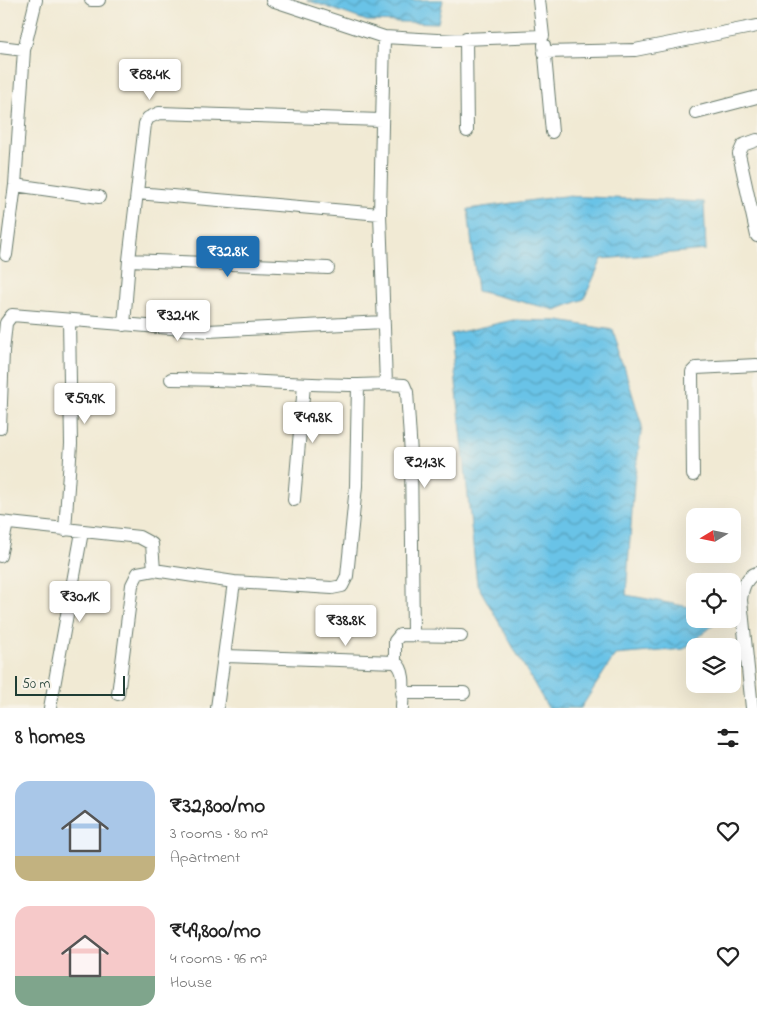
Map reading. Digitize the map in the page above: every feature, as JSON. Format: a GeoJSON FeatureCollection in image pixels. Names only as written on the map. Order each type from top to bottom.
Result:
{"type":"FeatureCollection","features":[{"type":"Feature","properties":{"kind":"street"},"geometry":{"type":"LineString","coordinates":[[6,255],[14,185],[24,50],[36,0]]}},
{"type":"Feature","properties":{"kind":"street"},"geometry":{"type":"LineString","coordinates":[[91,0],[99,0]]}},
{"type":"Feature","properties":{"kind":"street"},"geometry":{"type":"LineString","coordinates":[[272,0],[384,37],[437,40],[543,36]]}},
{"type":"Feature","properties":{"kind":"street"},"geometry":{"type":"LineString","coordinates":[[540,0],[552,132]]}},
{"type":"Feature","properties":{"kind":"street"},"geometry":{"type":"LineString","coordinates":[[544,52],[635,50],[757,26]]}},
{"type":"Feature","properties":{"kind":"street"},"geometry":{"type":"LineString","coordinates":[[384,37],[380,214],[385,307],[383,322],[386,384]]}},
{"type":"Feature","properties":{"kind":"street"},"geometry":{"type":"LineString","coordinates":[[466,38],[467,131]]}},
{"type":"Feature","properties":{"kind":"street"},"geometry":{"type":"LineString","coordinates":[[0,47],[24,50]]}},
{"type":"Feature","properties":{"kind":"street"},"geometry":{"type":"LineString","coordinates":[[696,113],[757,97]]}},
{"type":"Feature","properties":{"kind":"street"},"geometry":{"type":"LineString","coordinates":[[124,325],[129,260],[145,124],[148,118],[159,113],[381,120]]}},
{"type":"Feature","properties":{"kind":"street"},"geometry":{"type":"LineString","coordinates":[[757,140],[743,144],[739,154],[757,236]]}},
{"type":"Feature","properties":{"kind":"street"},"geometry":{"type":"LineString","coordinates":[[14,185],[100,196]]}},
{"type":"Feature","properties":{"kind":"street"},"geometry":{"type":"LineString","coordinates":[[137,193],[380,214]]}},
{"type":"Feature","properties":{"kind":"street"},"geometry":{"type":"LineString","coordinates":[[129,260],[328,268]]}},
{"type":"Feature","properties":{"kind":"street"},"geometry":{"type":"LineString","coordinates":[[0,428],[2,351],[6,323],[12,315],[124,325],[234,331],[383,322]]}},
{"type":"Feature","properties":{"kind":"street"},"geometry":{"type":"LineString","coordinates":[[65,530],[71,444],[69,320]]}},
{"type":"Feature","properties":{"kind":"street"},"geometry":{"type":"LineString","coordinates":[[693,476],[692,372],[696,368],[757,365]]}},
{"type":"Feature","properties":{"kind":"street"},"geometry":{"type":"LineString","coordinates":[[170,379],[227,380],[304,385],[404,385],[407,392],[411,454],[413,634]]}},
{"type":"Feature","properties":{"kind":"street"},"geometry":{"type":"LineString","coordinates":[[294,500],[304,385]]}},
{"type":"Feature","properties":{"kind":"street"},"geometry":{"type":"LineString","coordinates":[[118,694],[132,585],[138,573],[154,570],[234,582],[332,588],[342,586],[346,581],[356,486],[358,385]]}},
{"type":"Feature","properties":{"kind":"street"},"geometry":{"type":"LineString","coordinates":[[0,556],[4,522],[148,540],[154,548],[154,570]]}},
{"type":"Feature","properties":{"kind":"street"},"geometry":{"type":"LineString","coordinates":[[50,708],[82,532]]}},
{"type":"Feature","properties":{"kind":"street"},"geometry":{"type":"LineString","coordinates":[[752,708],[741,600],[742,588],[746,581],[757,573]]}},
{"type":"Feature","properties":{"kind":"street"},"geometry":{"type":"LineString","coordinates":[[217,708],[226,656],[234,582]]}},
{"type":"Feature","properties":{"kind":"street"},"geometry":{"type":"LineString","coordinates":[[395,662],[397,638],[404,634],[461,636]]}},
{"type":"Feature","properties":{"kind":"street"},"geometry":{"type":"LineString","coordinates":[[226,656],[395,662],[400,666],[403,673],[402,708]]}},
{"type":"Feature","properties":{"kind":"street"},"geometry":{"type":"LineString","coordinates":[[402,693],[464,693]]}},
{"type":"Feature","properties":{"kind":"water"},"geometry":{"type":"Polygon","coordinates":[[[307,0],[443,0],[438,23],[367,21],[307,0]]]}},
{"type":"Feature","properties":{"kind":"water"},"geometry":{"type":"Polygon","coordinates":[[[564,196],[704,202],[706,250],[602,259],[584,299],[556,310],[477,291],[468,209],[564,196]]]}},
{"type":"Feature","properties":{"kind":"water"},"geometry":{"type":"Polygon","coordinates":[[[513,320],[559,321],[613,330],[642,426],[634,483],[626,595],[686,606],[686,628],[710,628],[698,638],[686,638],[686,647],[684,649],[615,655],[581,708],[548,708],[477,584],[451,334],[513,320]]]}}]}
